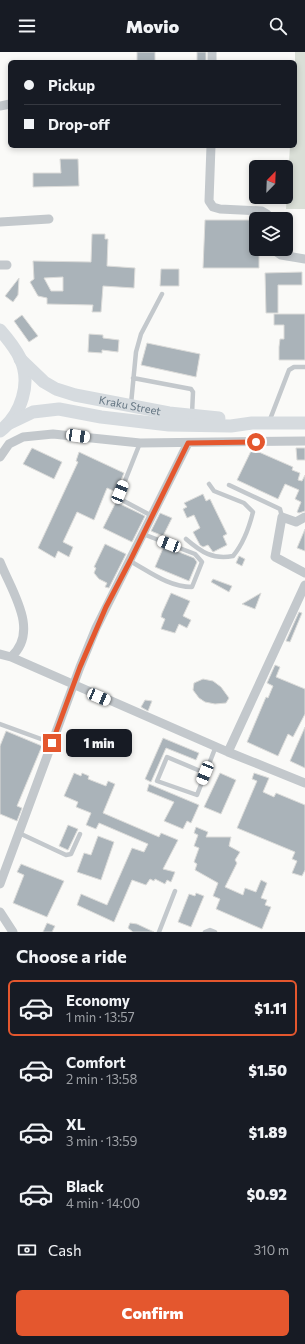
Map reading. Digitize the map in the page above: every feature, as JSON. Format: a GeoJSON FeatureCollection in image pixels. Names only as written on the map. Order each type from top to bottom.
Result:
{"type":"FeatureCollection","features":[{"type":"Feature","properties":{"kind":"main road"},"geometry":{"type":"LineString","coordinates":[[0,330],[20,359],[24,375],[24,390],[19,408],[5,427]]}},
{"type":"Feature","properties":{"kind":"main road","name":"Kraku Street"},"geometry":{"type":"LineString","coordinates":[[20,359],[44,382],[56,389],[75,395],[192,416],[252,423]]}},
{"type":"Feature","properties":{"kind":"main road","name":"Kraku Street"},"geometry":{"type":"LineString","coordinates":[[5,427],[33,412],[59,409],[108,418],[169,425],[231,426],[269,422],[305,423]]}},
{"type":"Feature","properties":{"kind":"street"},"geometry":{"type":"LineString","coordinates":[[211,148],[209,201],[213,207],[220,210],[264,212]]}},
{"type":"Feature","properties":{"kind":"street"},"geometry":{"type":"LineString","coordinates":[[0,222],[49,219]]}},
{"type":"Feature","properties":{"kind":"street"},"geometry":{"type":"LineString","coordinates":[[289,256],[305,258]]}},
{"type":"Feature","properties":{"kind":"street"},"geometry":{"type":"LineString","coordinates":[[0,457],[9,444],[24,437],[53,434],[140,443],[305,441]]}},
{"type":"Feature","properties":{"kind":"street"},"geometry":{"type":"LineString","coordinates":[[0,884],[73,686],[106,607],[188,443]]}},
{"type":"Feature","properties":{"kind":"street"},"geometry":{"type":"LineString","coordinates":[[305,517],[296,522],[282,517],[275,557],[305,573]]}},
{"type":"Feature","properties":{"kind":"street"},"geometry":{"type":"LineString","coordinates":[[0,562],[25,626],[22,643],[18,651],[11,657]]}},
{"type":"Feature","properties":{"kind":"street"},"geometry":{"type":"LineString","coordinates":[[228,752],[305,585]]}},
{"type":"Feature","properties":{"kind":"street"},"geometry":{"type":"LineString","coordinates":[[0,654],[11,657],[73,686],[305,783]]}},
{"type":"Feature","properties":{"kind":"street"},"geometry":{"type":"LineString","coordinates":[[0,912],[13,932]]}},
{"type":"Feature","properties":{"kind":"lane"},"geometry":{"type":"LineString","coordinates":[[130,406],[136,352],[141,334],[162,294]]}},
{"type":"Feature","properties":{"kind":"lane"},"geometry":{"type":"LineString","coordinates":[[269,422],[289,370],[294,367],[305,367]]}},
{"type":"Feature","properties":{"kind":"lane"},"geometry":{"type":"LineString","coordinates":[[133,378],[191,389],[193,392],[192,416]]}},
{"type":"Feature","properties":{"kind":"lane"},"geometry":{"type":"LineString","coordinates":[[140,443],[119,496],[122,500],[152,516]]}},
{"type":"Feature","properties":{"kind":"lane"},"geometry":{"type":"LineString","coordinates":[[186,539],[205,553],[221,558],[233,556],[240,548],[249,529],[253,512],[244,503],[214,491],[209,484]]}},
{"type":"Feature","properties":{"kind":"lane"},"geometry":{"type":"LineString","coordinates":[[229,485],[280,509],[282,517]]}},
{"type":"Feature","properties":{"kind":"lane"},"geometry":{"type":"LineString","coordinates":[[130,561],[169,584],[180,587],[192,587],[202,562],[195,554],[143,534]]}},
{"type":"Feature","properties":{"kind":"lane"},"geometry":{"type":"LineString","coordinates":[[0,724],[4,724],[52,743]]}},
{"type":"Feature","properties":{"kind":"lane"},"geometry":{"type":"LineString","coordinates":[[205,773],[167,757],[157,780],[197,795],[216,746]]}},
{"type":"Feature","properties":{"kind":"lane"},"geometry":{"type":"LineString","coordinates":[[19,834],[66,855],[71,854],[80,834]]}},
{"type":"Feature","properties":{"kind":"lane"},"geometry":{"type":"LineString","coordinates":[[159,932],[175,891]]}},
{"type":"Feature","properties":{"kind":"lane"},"geometry":{"type":"LineString","coordinates":[[205,932],[210,930],[215,932]]}},
{"type":"Feature","properties":{"kind":"shaded area"},"geometry":{"type":"Polygon","coordinates":[[[295,52],[305,52],[305,209],[286,209],[286,204],[293,204],[293,160],[289,160],[290,148],[297,148],[297,60],[295,60],[295,52]]]}},
{"type":"Feature","properties":{"kind":"building"},"geometry":{"type":"Polygon","coordinates":[[[137,52],[155,52],[155,60],[137,60],[137,52]]]}},
{"type":"Feature","properties":{"kind":"building"},"geometry":{"type":"Polygon","coordinates":[[[197,52],[206,52],[206,60],[197,60],[197,52]]]}},
{"type":"Feature","properties":{"kind":"building"},"geometry":{"type":"Polygon","coordinates":[[[60,159],[78,159],[79,186],[33,187],[33,173],[61,173],[60,159]]]}},
{"type":"Feature","properties":{"kind":"building"},"geometry":{"type":"Polygon","coordinates":[[[205,220],[249,220],[249,256],[259,256],[259,268],[203,268],[205,220]]]}},
{"type":"Feature","properties":{"kind":"building"},"geometry":{"type":"Polygon","coordinates":[[[92,234],[105,234],[105,239],[108,239],[107,266],[135,268],[134,288],[103,286],[101,312],[92,312],[93,305],[47,304],[47,298],[38,296],[30,282],[34,279],[33,261],[91,262],[92,234]],[[63,277],[44,278],[51,291],[63,291],[63,277]]]}},
{"type":"Feature","properties":{"kind":"building"},"geometry":{"type":"Polygon","coordinates":[[[161,269],[179,269],[179,286],[160,286],[161,269]]]}},
{"type":"Feature","properties":{"kind":"building"},"geometry":{"type":"Polygon","coordinates":[[[302,272],[302,285],[278,285],[278,313],[266,313],[265,273],[302,272]]]}},
{"type":"Feature","properties":{"kind":"building"},"geometry":{"type":"Polygon","coordinates":[[[19,278],[18,295],[13,302],[5,296],[19,278]]]}},
{"type":"Feature","properties":{"kind":"building"},"geometry":{"type":"Polygon","coordinates":[[[274,314],[305,314],[305,360],[279,360],[280,339],[284,339],[284,325],[274,325],[274,314]]]}},
{"type":"Feature","properties":{"kind":"building"},"geometry":{"type":"Polygon","coordinates":[[[22,315],[38,336],[29,342],[14,321],[22,315]]]}},
{"type":"Feature","properties":{"kind":"building"},"geometry":{"type":"Polygon","coordinates":[[[89,334],[103,335],[103,338],[119,340],[118,352],[102,350],[102,353],[88,352],[89,334]]]}},
{"type":"Feature","properties":{"kind":"building"},"geometry":{"type":"Polygon","coordinates":[[[147,343],[200,354],[196,377],[141,365],[147,343]]]}},
{"type":"Feature","properties":{"kind":"building"},"geometry":{"type":"Polygon","coordinates":[[[32,448],[62,462],[54,479],[23,464],[32,448]]]}},
{"type":"Feature","properties":{"kind":"building"},"geometry":{"type":"Polygon","coordinates":[[[296,448],[305,448],[305,460],[297,460],[296,448]]]}},
{"type":"Feature","properties":{"kind":"building"},"geometry":{"type":"Polygon","coordinates":[[[252,449],[293,467],[292,470],[300,473],[298,480],[302,481],[305,475],[305,511],[299,513],[297,512],[301,502],[295,499],[299,490],[285,484],[278,499],[237,480],[252,449]]]}},
{"type":"Feature","properties":{"kind":"building"},"geometry":{"type":"Polygon","coordinates":[[[79,452],[124,473],[116,492],[107,488],[94,520],[77,512],[63,542],[73,547],[69,557],[58,551],[55,558],[38,548],[78,462],[76,461],[79,452]]]}},
{"type":"Feature","properties":{"kind":"building"},"geometry":{"type":"Polygon","coordinates":[[[203,494],[206,501],[210,499],[227,534],[223,536],[227,545],[213,552],[208,545],[203,547],[200,545],[193,532],[200,528],[194,515],[187,518],[183,509],[187,507],[184,503],[203,494]]]}},
{"type":"Feature","properties":{"kind":"building"},"geometry":{"type":"Polygon","coordinates":[[[116,502],[145,516],[132,542],[103,528],[116,502]]]}},
{"type":"Feature","properties":{"kind":"building"},"geometry":{"type":"Polygon","coordinates":[[[160,513],[172,518],[163,536],[151,531],[160,513]]]}},
{"type":"Feature","properties":{"kind":"building"},"geometry":{"type":"Polygon","coordinates":[[[305,529],[305,551],[297,548],[305,529]]]}},
{"type":"Feature","properties":{"kind":"building"},"geometry":{"type":"Polygon","coordinates":[[[105,544],[126,554],[109,588],[105,587],[107,583],[99,579],[94,573],[96,568],[94,567],[105,544]]]}},
{"type":"Feature","properties":{"kind":"building"},"geometry":{"type":"Polygon","coordinates":[[[164,546],[194,558],[197,562],[189,581],[155,567],[164,546]]]}},
{"type":"Feature","properties":{"kind":"building"},"geometry":{"type":"Polygon","coordinates":[[[239,556],[245,559],[242,566],[236,563],[239,556]]]}},
{"type":"Feature","properties":{"kind":"building"},"geometry":{"type":"Polygon","coordinates":[[[213,579],[232,586],[229,592],[211,582],[213,579]]]}},
{"type":"Feature","properties":{"kind":"building"},"geometry":{"type":"Polygon","coordinates":[[[171,593],[190,601],[183,616],[191,620],[187,628],[179,624],[175,633],[161,629],[165,619],[161,617],[162,613],[171,593]]]}},
{"type":"Feature","properties":{"kind":"building"},"geometry":{"type":"Polygon","coordinates":[[[261,593],[255,609],[242,604],[261,593]]]}},
{"type":"Feature","properties":{"kind":"building"},"geometry":{"type":"Polygon","coordinates":[[[299,612],[302,613],[290,642],[286,641],[299,612]]]}},
{"type":"Feature","properties":{"kind":"building"},"geometry":{"type":"Polygon","coordinates":[[[275,665],[280,667],[276,677],[305,689],[305,714],[293,737],[288,734],[278,756],[247,742],[266,697],[268,698],[273,686],[267,683],[275,665]]]}},
{"type":"Feature","properties":{"kind":"building"},"geometry":{"type":"Polygon","coordinates":[[[203,679],[213,681],[221,687],[229,698],[226,703],[215,704],[205,702],[199,698],[193,690],[194,683],[203,679]]]}},
{"type":"Feature","properties":{"kind":"building"},"geometry":{"type":"Polygon","coordinates":[[[145,700],[152,701],[148,711],[141,707],[145,700]]]}},
{"type":"Feature","properties":{"kind":"building"},"geometry":{"type":"Polygon","coordinates":[[[305,727],[305,768],[290,761],[305,727]]]}},
{"type":"Feature","properties":{"kind":"building"},"geometry":{"type":"Polygon","coordinates":[[[6,731],[42,746],[17,806],[22,808],[17,821],[0,814],[0,746],[6,731]]]}},
{"type":"Feature","properties":{"kind":"building"},"geometry":{"type":"Polygon","coordinates":[[[163,738],[199,753],[196,760],[166,748],[151,782],[145,779],[163,738]]]}},
{"type":"Feature","properties":{"kind":"building"},"geometry":{"type":"Polygon","coordinates":[[[74,773],[81,776],[82,773],[89,776],[88,779],[106,786],[108,781],[115,784],[103,813],[159,837],[161,833],[178,840],[163,869],[175,872],[171,882],[167,880],[165,884],[155,879],[154,881],[150,879],[146,885],[132,880],[114,922],[77,905],[81,894],[107,905],[132,848],[144,852],[148,844],[99,823],[96,829],[86,825],[91,813],[76,807],[78,802],[64,796],[74,773]]]}},
{"type":"Feature","properties":{"kind":"building"},"geometry":{"type":"Polygon","coordinates":[[[220,773],[236,780],[221,814],[204,807],[220,773]]]}},
{"type":"Feature","properties":{"kind":"building"},"geometry":{"type":"Polygon","coordinates":[[[254,773],[269,778],[263,792],[274,797],[276,793],[305,805],[305,870],[302,876],[292,873],[297,861],[292,859],[295,852],[237,828],[257,781],[252,779],[254,773]]]}},
{"type":"Feature","properties":{"kind":"building"},"geometry":{"type":"Polygon","coordinates":[[[149,784],[199,805],[191,823],[187,821],[183,829],[164,821],[174,802],[147,791],[149,784]]]}},
{"type":"Feature","properties":{"kind":"building"},"geometry":{"type":"Polygon","coordinates":[[[68,825],[78,829],[68,850],[59,846],[68,825]]]}},
{"type":"Feature","properties":{"kind":"building"},"geometry":{"type":"Polygon","coordinates":[[[196,827],[208,832],[206,837],[231,837],[229,846],[240,852],[235,860],[237,863],[225,887],[243,895],[245,888],[256,892],[261,880],[267,883],[261,898],[267,900],[265,905],[271,907],[262,929],[216,909],[220,899],[213,896],[218,883],[195,870],[197,864],[194,862],[199,848],[194,846],[198,835],[194,833],[196,827]]]}},
{"type":"Feature","properties":{"kind":"building"},"geometry":{"type":"Polygon","coordinates":[[[98,836],[114,842],[101,880],[77,872],[84,853],[91,855],[98,836]]]}},
{"type":"Feature","properties":{"kind":"building"},"geometry":{"type":"Polygon","coordinates":[[[21,864],[64,881],[47,917],[13,903],[24,875],[17,872],[21,864]]]}},
{"type":"Feature","properties":{"kind":"building"},"geometry":{"type":"Polygon","coordinates":[[[196,893],[204,896],[191,927],[178,922],[189,894],[195,896],[196,893]]]}},
{"type":"Feature","properties":{"kind":"building"},"geometry":{"type":"Polygon","coordinates":[[[47,923],[55,926],[52,932],[43,932],[47,923]]]}},
{"type":"Feature","properties":{"kind":"building"},"geometry":{"type":"Polygon","coordinates":[[[130,923],[137,924],[154,932],[133,932],[128,928],[130,923]]]}},
{"type":"Feature","properties":{"kind":"route"},"geometry":{"type":"LineString","coordinates":[[52,743],[96,628],[188,443],[256,442]]}}]}
